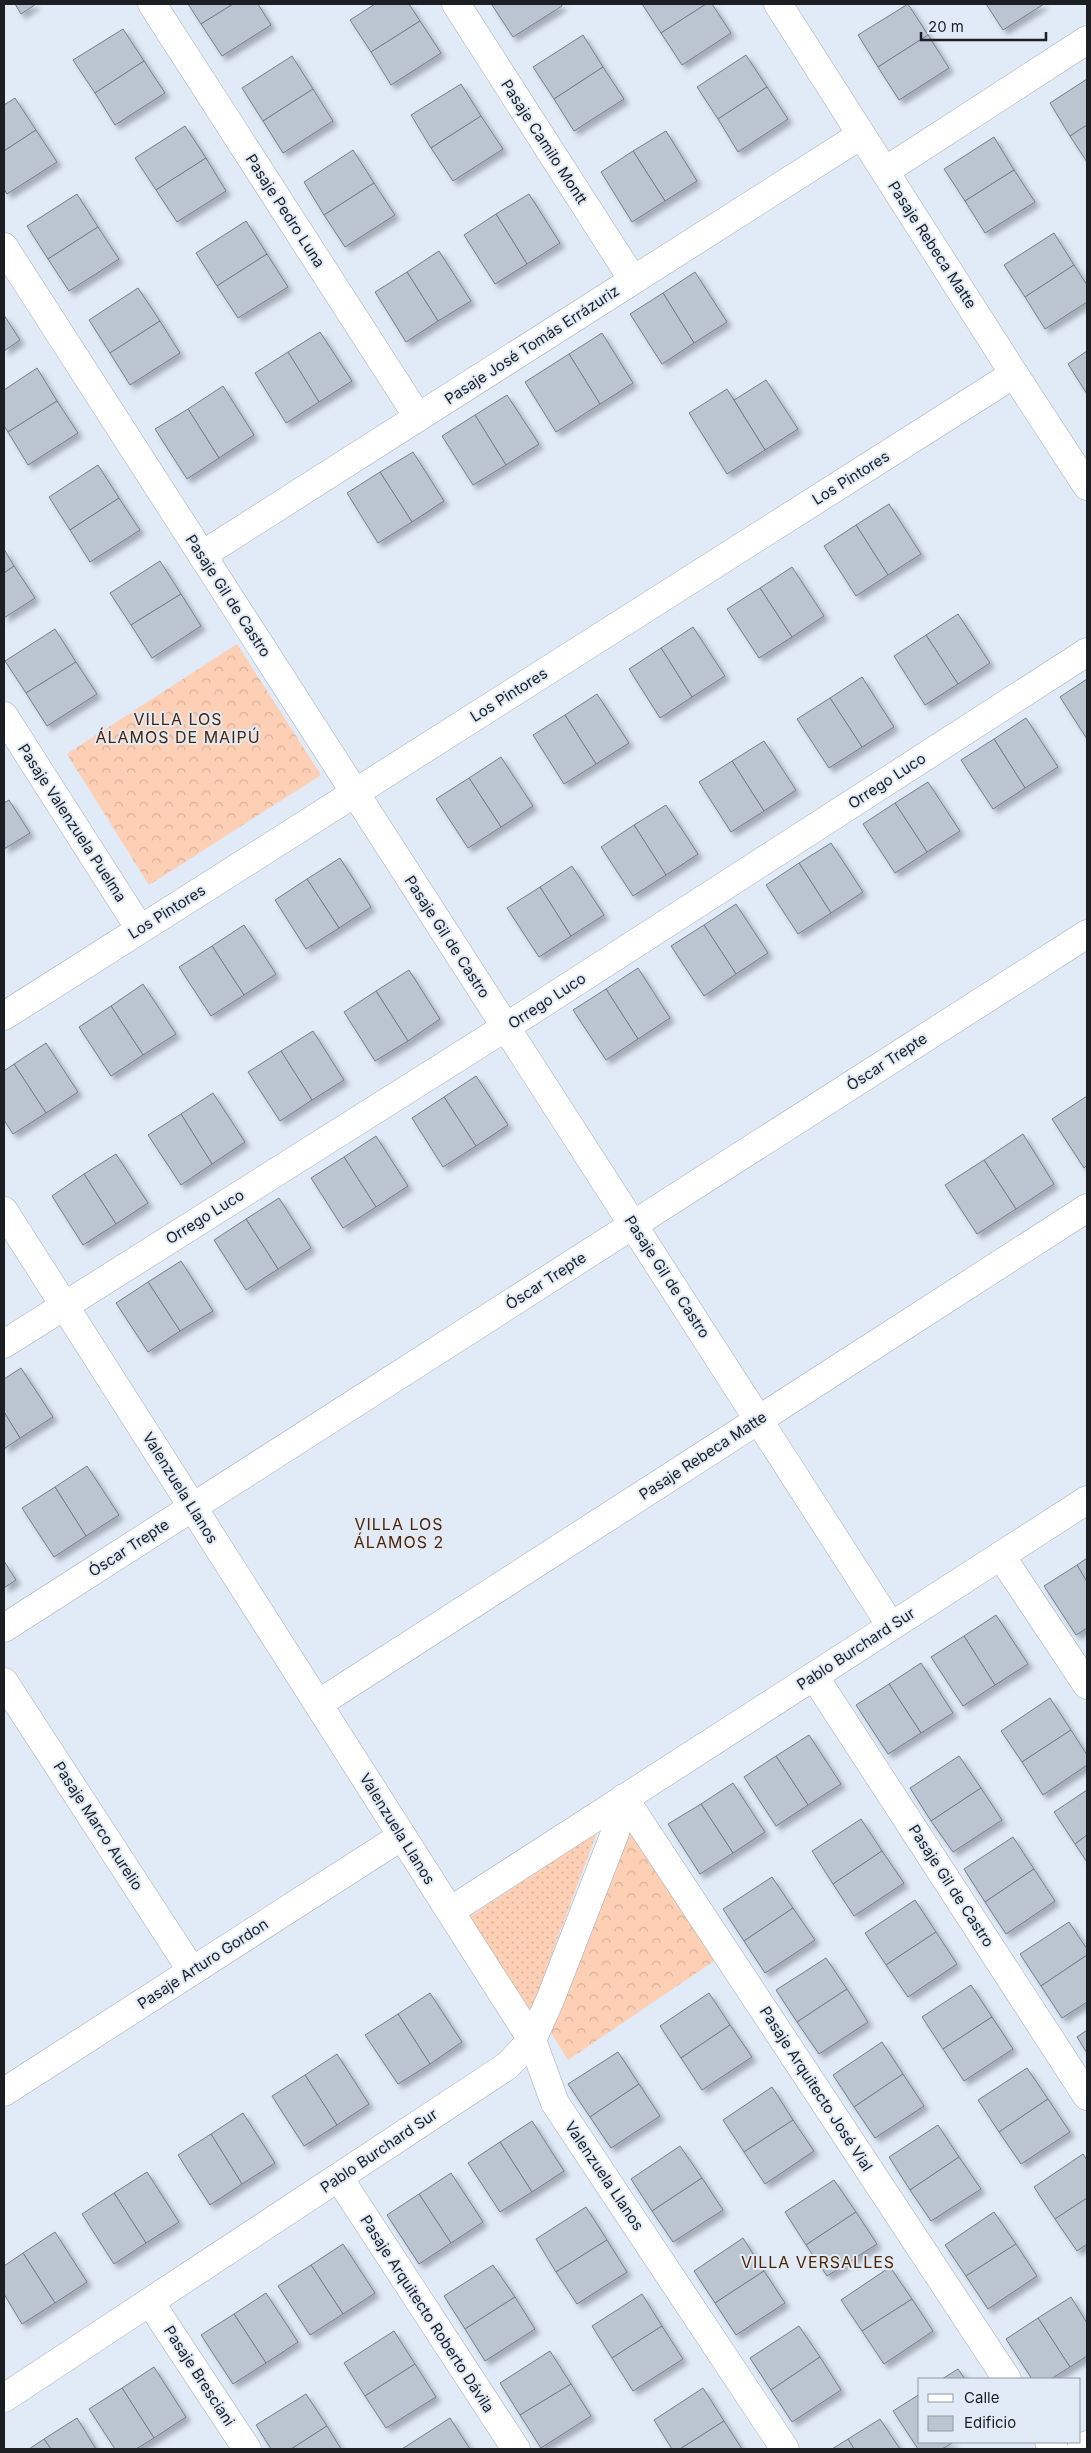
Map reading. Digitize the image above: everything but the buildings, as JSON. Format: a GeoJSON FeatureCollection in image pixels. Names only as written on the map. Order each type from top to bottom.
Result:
{"type":"FeatureCollection","features":[{"type":"Feature","properties":{"kind":"street","name":"Pasaje Pedro Luna"},"geometry":{"type":"LineString","coordinates":[[152,4],[418,417]]}},
{"type":"Feature","properties":{"kind":"street","name":"Pasaje Camilo Montt"},"geometry":{"type":"LineString","coordinates":[[456,4],[633,280]]}},
{"type":"Feature","properties":{"kind":"street","name":"Pasaje Rebeca Matte"},"geometry":{"type":"LineString","coordinates":[[778,4],[1087,486]]}},
{"type":"Feature","properties":{"kind":"street"},"geometry":{"type":"LineString","coordinates":[[884,171],[1087,40]]}},
{"type":"Feature","properties":{"kind":"street","name":"Pasaje José Tomás Errázuriz"},"geometry":{"type":"LineString","coordinates":[[202,554],[861,135]]}},
{"type":"Feature","properties":{"kind":"street","name":"Pasaje Gil de Castro"},"geometry":{"type":"LineString","coordinates":[[4,247],[892,1626]]}},
{"type":"Feature","properties":{"kind":"street","name":"Los Pintores"},"geometry":{"type":"LineString","coordinates":[[4,1016],[1014,374]]}},
{"type":"Feature","properties":{"kind":"street","name":"Orrego Luco"},"geometry":{"type":"LineString","coordinates":[[4,1344],[506,1027],[1087,652]]}},
{"type":"Feature","properties":{"kind":"street","name":"Pasaje Valenzuela Puelma"},"geometry":{"type":"LineString","coordinates":[[4,716],[140,930]]}},
{"type":"Feature","properties":{"kind":"street","name":"Óscar Trepte"},"geometry":{"type":"LineString","coordinates":[[4,1628],[1087,934]]}},
{"type":"Feature","properties":{"kind":"street","name":"Pasaje Rebeca Matte"},"geometry":{"type":"LineString","coordinates":[[318,1704],[1087,1208]]}},
{"type":"Feature","properties":{"kind":"street","name":"Valenzuela Llanos"},"geometry":{"type":"LineString","coordinates":[[4,1211],[532,2040],[555,2103],[785,2449]]}},
{"type":"Feature","properties":{"kind":"street","name":"Pablo Burchard Sur"},"geometry":{"type":"LineString","coordinates":[[450,1911],[1087,1500]]}},
{"type":"Feature","properties":{"kind":"street"},"geometry":{"type":"LineString","coordinates":[[1001,1556],[1087,1685]]}},
{"type":"Feature","properties":{"kind":"street","name":"Pasaje Gil de Castro"},"geometry":{"type":"LineString","coordinates":[[814,1676],[1087,2096]]}},
{"type":"Feature","properties":{"kind":"street","name":"Pasaje Marco Aurelio"},"geometry":{"type":"LineString","coordinates":[[4,1682],[192,1971]]}},
{"type":"Feature","properties":{"kind":"street","name":"Pablo Burchard Sur"},"geometry":{"type":"LineString","coordinates":[[4,2398],[507,2066],[532,2040],[615,1833],[624,1798]]}},
{"type":"Feature","properties":{"kind":"street","name":"Pasaje Arquitecto José Vial"},"geometry":{"type":"LineString","coordinates":[[624,1798],[1006,2378]]}},
{"type":"Feature","properties":{"kind":"street","name":"Pasaje Arturo Gordon"},"geometry":{"type":"LineString","coordinates":[[4,2092],[402,1836]]}},
{"type":"Feature","properties":{"kind":"street","name":"Pasaje Arquitecto Roberto Dávila"},"geometry":{"type":"LineString","coordinates":[[339,2178],[516,2449]]}},
{"type":"Feature","properties":{"kind":"street","name":"Pasaje Bresciani"},"geometry":{"type":"LineString","coordinates":[[150,2302],[247,2449]]}},
{"type":"Feature","properties":{"kind":"street"},"geometry":{"type":"LineString","coordinates":[[1081,2449],[1087,2445]]}},
{"type":"Feature","properties":{"kind":"green space"},"geometry":{"type":"Polygon","coordinates":[[[237,644],[321,775],[149,885],[67,754],[237,644]]]}},
{"type":"Feature","properties":{"kind":"green space"},"geometry":{"type":"Polygon","coordinates":[[[626,1828],[720,1957],[568,2060],[547,2026],[626,1828]]]}},
{"type":"Feature","properties":{"kind":"green space"},"geometry":{"type":"Polygon","coordinates":[[[597,1832],[531,2011],[469,1917],[597,1832]]]}},
{"type":"Feature","properties":{"kind":"district","name":"VILLA LOS ÁLAMOS DE MAIPÚ"},"geometry":{"type":"Point","coordinates":[178,728]}},
{"type":"Feature","properties":{"kind":"district","name":"VILLA LOS ÁLAMOS 2"},"geometry":{"type":"Point","coordinates":[399,1533]}},
{"type":"Feature","properties":{"kind":"district","name":"VILLA VERSALLES"},"geometry":{"type":"Point","coordinates":[818,2262]}}]}
